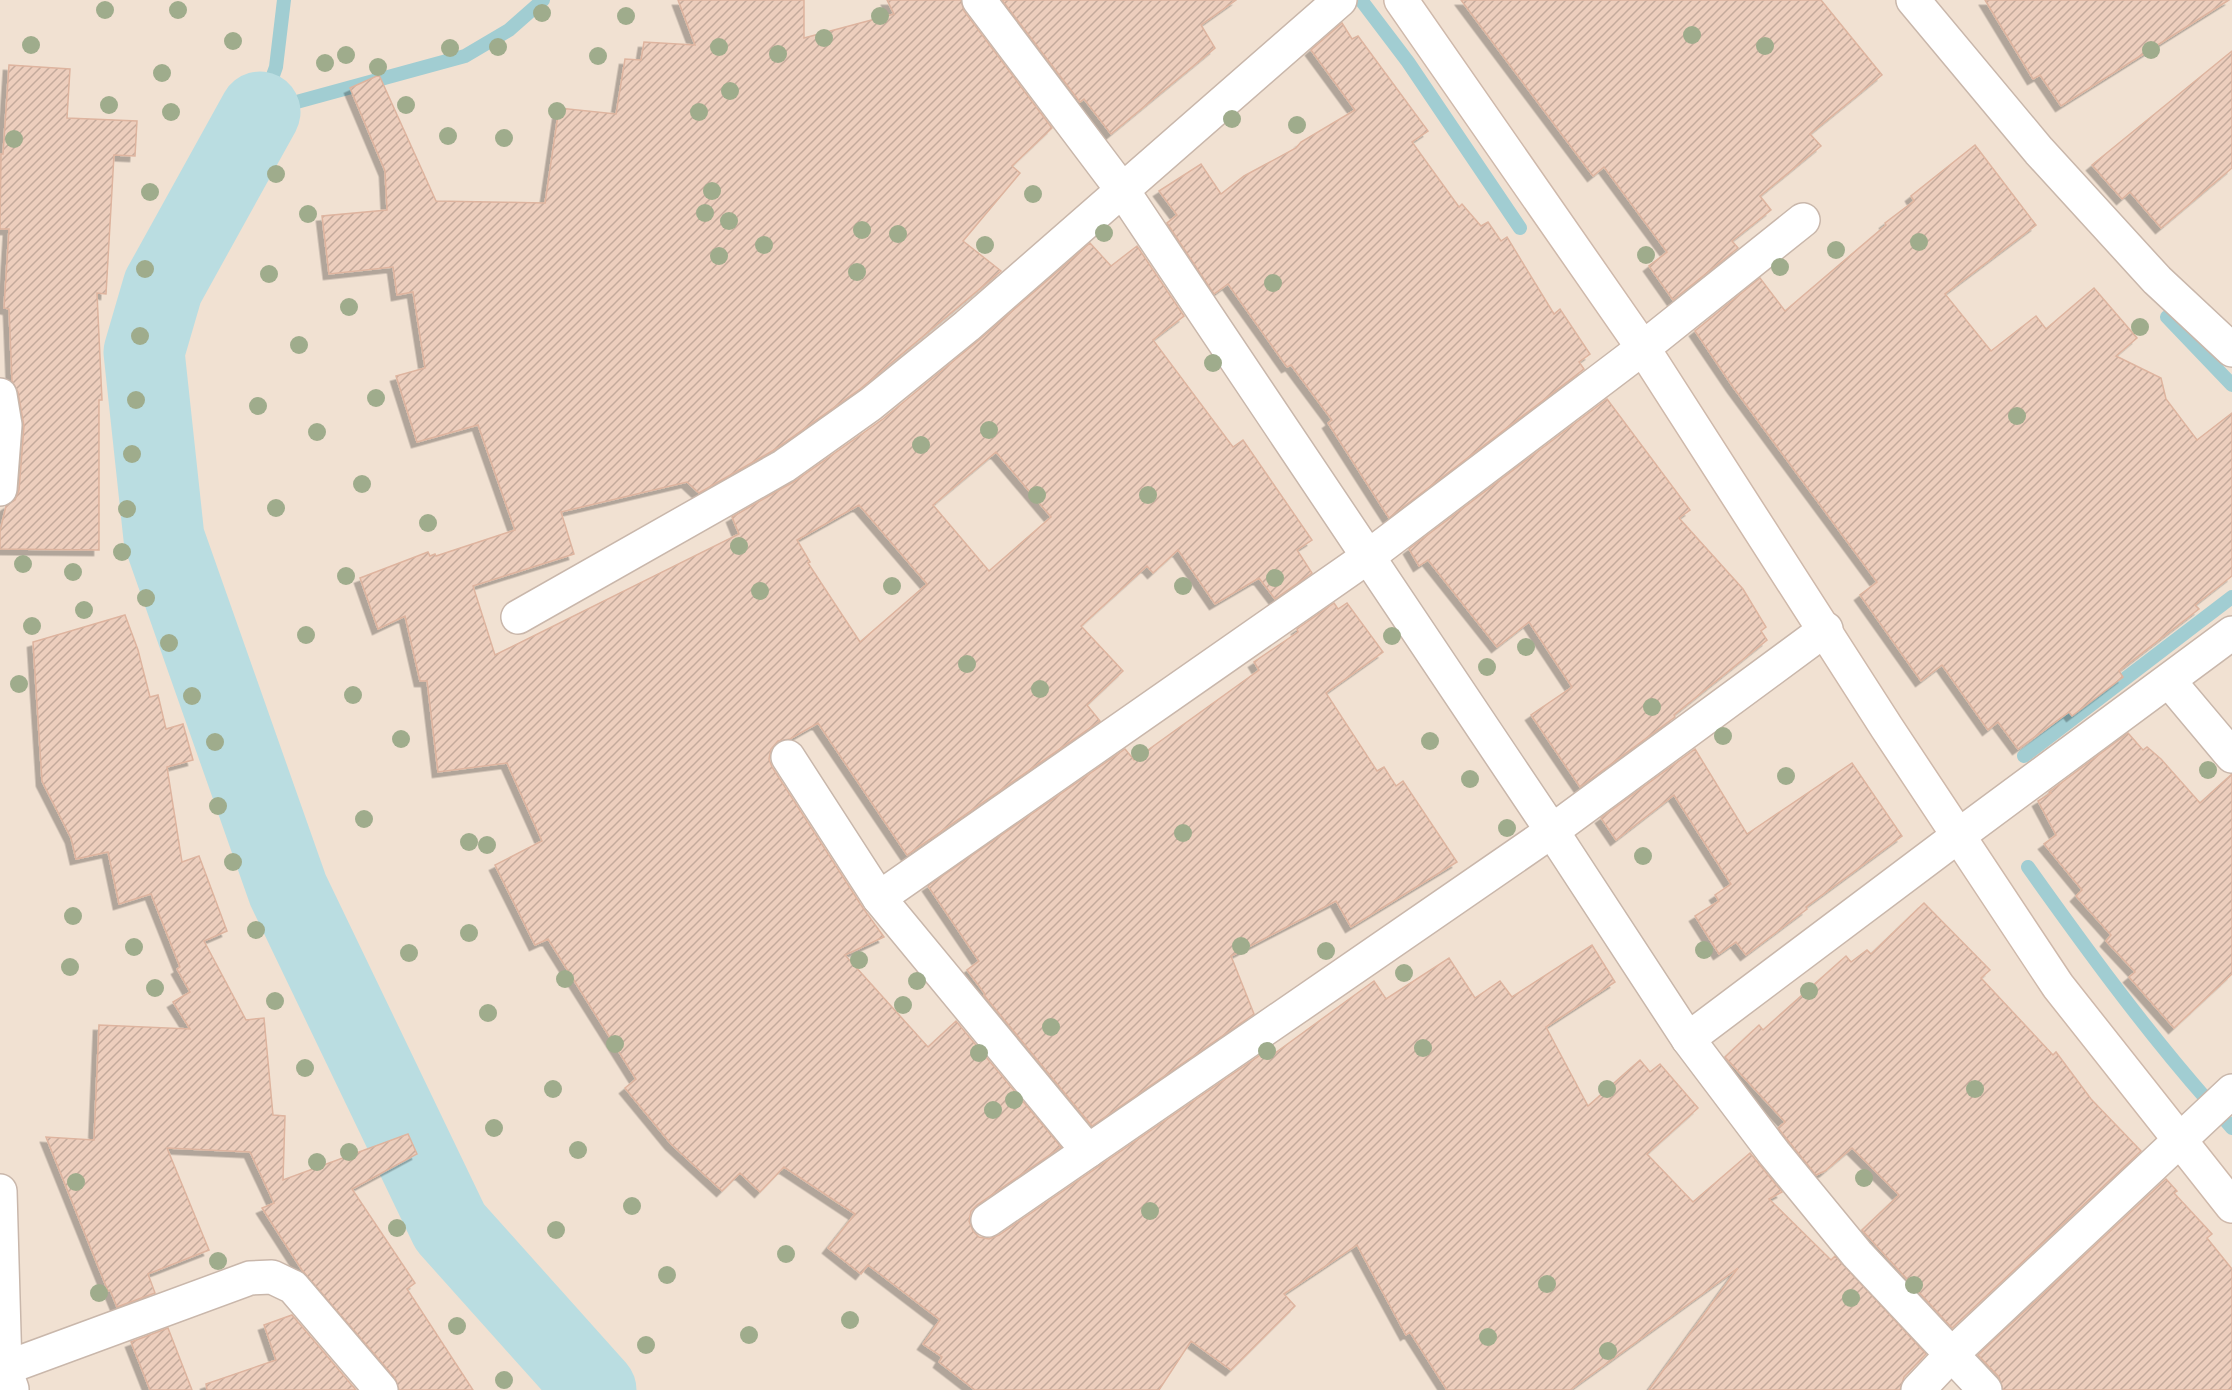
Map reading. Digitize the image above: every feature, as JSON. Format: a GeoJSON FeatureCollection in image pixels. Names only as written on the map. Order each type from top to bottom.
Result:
{"type":"FeatureCollection","features":[{"type":"Feature","properties":{"kind":"street"},"geometry":{"type":"LineString","coordinates":[[979,0],[1123,191],[1369,556],[1688,1039],[1774,1153],[1857,1254],[1985,1390]]}},
{"type":"Feature","properties":{"kind":"street"},"geometry":{"type":"LineString","coordinates":[[518,617],[784,466],[871,404],[967,326],[1340,0]]}},
{"type":"Feature","properties":{"kind":"street"},"geometry":{"type":"LineString","coordinates":[[1401,0],[1643,348],[1958,836],[2058,986],[2232,1206]]}},
{"type":"Feature","properties":{"kind":"street"},"geometry":{"type":"LineString","coordinates":[[1913,0],[2046,159],[2157,280],[2232,350]]}},
{"type":"Feature","properties":{"kind":"street"},"geometry":{"type":"LineString","coordinates":[[879,898],[1369,556],[1643,348],[1803,220]]}},
{"type":"Feature","properties":{"kind":"street"},"geometry":{"type":"LineString","coordinates":[[0,395],[5,425],[0,489]]}},
{"type":"Feature","properties":{"kind":"street"},"geometry":{"type":"LineString","coordinates":[[988,1220],[1552,831],[1826,629]]}},
{"type":"Feature","properties":{"kind":"street"},"geometry":{"type":"LineString","coordinates":[[1688,1039],[2232,633]]}},
{"type":"Feature","properties":{"kind":"street"},"geometry":{"type":"LineString","coordinates":[[2169,681],[2232,756]]}},
{"type":"Feature","properties":{"kind":"street"},"geometry":{"type":"LineString","coordinates":[[788,757],[879,898],[1088,1151]]}},
{"type":"Feature","properties":{"kind":"street"},"geometry":{"type":"LineString","coordinates":[[1918,1390],[1952,1354],[2232,1091]]}},
{"type":"Feature","properties":{"kind":"street"},"geometry":{"type":"LineString","coordinates":[[0,1191],[6,1376],[250,1278],[272,1277],[293,1287],[381,1390]]}},
{"type":"Feature","properties":{"kind":"shaded area"},"geometry":{"type":"Polygon","coordinates":[[[0,0],[2232,0],[2232,1390],[0,1390],[0,0]]]}},
{"type":"Feature","properties":{"kind":"building"},"geometry":{"type":"Polygon","coordinates":[[[678,0],[804,0],[804,38],[894,14],[887,0],[961,0],[964,11],[1052,128],[1012,166],[1020,173],[963,241],[1001,271],[860,389],[774,450],[699,493],[687,482],[561,512],[574,554],[473,586],[495,655],[739,534],[732,517],[795,481],[883,419],[979,340],[1090,243],[1111,266],[1137,246],[1184,316],[1153,340],[1233,447],[1243,440],[1312,540],[1297,550],[1312,573],[1275,599],[1259,578],[1215,604],[1178,550],[1153,573],[1147,566],[1081,626],[1123,671],[1087,705],[1100,721],[907,855],[818,723],[790,739],[778,741],[771,749],[769,759],[772,767],[884,937],[845,955],[928,1047],[956,1021],[1061,1147],[977,1205],[971,1211],[969,1221],[973,1231],[979,1237],[989,1239],[999,1235],[1269,1049],[1271,1056],[1374,981],[1386,999],[1449,958],[1475,998],[1500,981],[1512,997],[1592,945],[1615,982],[1546,1027],[1588,1106],[1640,1060],[1650,1072],[1660,1064],[1698,1108],[1647,1154],[1693,1202],[1750,1153],[1782,1192],[1769,1199],[1831,1260],[1835,1256],[1926,1354],[1904,1377],[1900,1390],[1649,1390],[1738,1268],[1570,1390],[1447,1390],[1410,1332],[1406,1335],[1357,1245],[1284,1294],[1295,1306],[1231,1370],[1191,1341],[1159,1390],[975,1390],[939,1362],[942,1357],[923,1344],[940,1320],[868,1265],[861,1274],[828,1248],[855,1214],[784,1167],[760,1192],[740,1173],[722,1191],[671,1144],[625,1088],[636,1079],[548,939],[535,945],[495,865],[542,841],[507,763],[438,772],[427,681],[420,681],[405,616],[378,629],[360,578],[428,552],[430,556],[435,554],[436,556],[515,530],[478,425],[417,442],[396,376],[425,368],[413,292],[397,295],[393,267],[329,274],[322,216],[387,210],[385,171],[350,88],[379,75],[436,201],[545,203],[559,108],[616,114],[625,59],[641,60],[644,42],[695,45],[678,0]],[[996,452],[933,505],[989,571],[1051,517],[996,452]],[[859,505],[797,540],[810,562],[808,563],[860,642],[927,584],[859,505]]]}},
{"type":"Feature","properties":{"kind":"building"},"geometry":{"type":"Polygon","coordinates":[[[1002,0],[1236,0],[1201,25],[1215,48],[1111,134],[1084,99],[1080,102],[1002,0]]]}},
{"type":"Feature","properties":{"kind":"building"},"geometry":{"type":"Polygon","coordinates":[[[1461,0],[1821,0],[1882,75],[1810,134],[1821,146],[1760,196],[1771,210],[1732,241],[1738,248],[1673,300],[1649,266],[1667,252],[1604,167],[1593,176],[1461,0]]]}},
{"type":"Feature","properties":{"kind":"building"},"geometry":{"type":"Polygon","coordinates":[[[1985,0],[2229,0],[2061,106],[2040,75],[2033,79],[1985,0]]]}},
{"type":"Feature","properties":{"kind":"building"},"geometry":{"type":"Polygon","coordinates":[[[1342,23],[1352,39],[1358,36],[1428,131],[1412,142],[1459,207],[1462,204],[1481,226],[1488,222],[1501,241],[1507,237],[1554,314],[1560,309],[1590,354],[1579,362],[1584,369],[1389,518],[1328,423],[1332,420],[1291,365],[1287,367],[1228,284],[1214,294],[1167,223],[1177,215],[1159,191],[1201,164],[1221,194],[1244,176],[1296,148],[1301,142],[1355,110],[1311,50],[1342,23]]]}},
{"type":"Feature","properties":{"kind":"building"},"geometry":{"type":"Polygon","coordinates":[[[2232,51],[2232,168],[2161,228],[2130,192],[2122,199],[2092,165],[2232,51]]]}},
{"type":"Feature","properties":{"kind":"building"},"geometry":{"type":"Polygon","coordinates":[[[9,65],[70,69],[67,118],[137,121],[135,156],[114,155],[106,294],[97,293],[102,400],[99,400],[99,550],[0,549],[0,531],[6,506],[15,500],[19,490],[24,426],[18,392],[12,381],[9,309],[4,308],[9,229],[0,229],[1,154],[3,154],[9,65]]]}},
{"type":"Feature","properties":{"kind":"building"},"geometry":{"type":"Polygon","coordinates":[[[1975,145],[2036,225],[1945,294],[1991,351],[2036,316],[2046,329],[2094,288],[2137,338],[2116,356],[2161,378],[2166,399],[2197,440],[2232,413],[2232,576],[2195,605],[2199,609],[2119,671],[2123,677],[2072,716],[2069,712],[2018,749],[1998,722],[1988,730],[1942,665],[1921,681],[1860,595],[1877,582],[1733,387],[1695,331],[1760,278],[1785,311],[1886,225],[1885,223],[1914,201],[1911,196],[1975,145]]]}},
{"type":"Feature","properties":{"kind":"building"},"geometry":{"type":"Polygon","coordinates":[[[1607,399],[1690,510],[1679,518],[1743,589],[1766,627],[1761,631],[1767,640],[1674,715],[1675,717],[1580,787],[1531,715],[1572,687],[1529,622],[1497,647],[1428,560],[1419,566],[1409,549],[1607,399]]]}},
{"type":"Feature","properties":{"kind":"building"},"geometry":{"type":"Polygon","coordinates":[[[1334,603],[1338,609],[1347,603],[1383,652],[1326,693],[1377,771],[1384,767],[1396,786],[1403,781],[1457,862],[1351,927],[1336,901],[1231,956],[1254,1014],[1092,1126],[984,995],[967,970],[979,961],[928,886],[1125,749],[1134,760],[1259,670],[1254,662],[1298,632],[1297,629],[1334,603]]]}},
{"type":"Feature","properties":{"kind":"building"},"geometry":{"type":"Polygon","coordinates":[[[125,615],[138,650],[150,697],[158,695],[166,729],[183,724],[193,760],[167,767],[182,862],[199,856],[227,931],[204,941],[246,1020],[264,1018],[273,1115],[285,1116],[283,1180],[408,1134],[417,1154],[352,1189],[415,1283],[407,1289],[473,1390],[399,1390],[395,1378],[302,1270],[262,1208],[274,1203],[250,1152],[167,1148],[209,1250],[148,1274],[155,1293],[117,1307],[110,1290],[108,1291],[46,1137],[94,1140],[99,1025],[190,1029],[173,1002],[190,992],[177,969],[180,967],[151,894],[119,904],[108,852],[76,859],[71,838],[42,781],[33,642],[125,615]]]}},
{"type":"Feature","properties":{"kind":"building"},"geometry":{"type":"Polygon","coordinates":[[[2128,733],[2143,750],[2147,747],[2161,759],[2200,803],[2232,774],[2232,974],[2174,1028],[2129,977],[2135,972],[2106,941],[2111,935],[2076,896],[2082,890],[2044,844],[2056,835],[2038,801],[2128,733]]]}},
{"type":"Feature","properties":{"kind":"building"},"geometry":{"type":"Polygon","coordinates":[[[1695,749],[1747,834],[1852,763],[1902,836],[1746,955],[1736,942],[1719,954],[1695,916],[1719,901],[1715,895],[1731,884],[1674,795],[1616,840],[1601,818],[1695,749]]]}},
{"type":"Feature","properties":{"kind":"building"},"geometry":{"type":"Polygon","coordinates":[[[1924,903],[1990,970],[1981,978],[2053,1055],[2056,1052],[2091,1099],[2141,1151],[1952,1328],[1862,1230],[1899,1195],[1852,1148],[1825,1171],[1816,1175],[1778,1128],[1785,1122],[1725,1057],[1759,1025],[1763,1030],[1846,956],[1851,962],[1867,950],[1871,954],[1924,903]]]}},
{"type":"Feature","properties":{"kind":"building"},"geometry":{"type":"Polygon","coordinates":[[[2166,1179],[2177,1191],[2174,1193],[2212,1234],[2207,1238],[2232,1269],[2232,1390],[2003,1390],[1999,1377],[1978,1355],[2166,1179]]]}},
{"type":"Feature","properties":{"kind":"building"},"geometry":{"type":"Polygon","coordinates":[[[292,1315],[356,1390],[207,1390],[206,1384],[276,1360],[264,1325],[292,1315]]]}},
{"type":"Feature","properties":{"kind":"building"},"geometry":{"type":"Polygon","coordinates":[[[168,1328],[192,1390],[150,1390],[131,1342],[168,1328]]]}},
{"type":"Feature","properties":{"kind":"waterway"},"geometry":{"type":"LineString","coordinates":[[260,112],[276,67],[284,0]]}},
{"type":"Feature","properties":{"kind":"waterway"},"geometry":{"type":"LineString","coordinates":[[260,112],[465,56],[509,30],[543,0]]}},
{"type":"Feature","properties":{"kind":"waterway"},"geometry":{"type":"LineString","coordinates":[[1361,0],[1408,62],[1520,228]]}},
{"type":"Feature","properties":{"kind":"waterway"},"geometry":{"type":"LineString","coordinates":[[260,112],[163,287],[144,352],[164,538],[288,890],[450,1227],[596,1390]]}},
{"type":"Feature","properties":{"kind":"waterway"},"geometry":{"type":"LineString","coordinates":[[2167,317],[2232,385]]}},
{"type":"Feature","properties":{"kind":"waterway"},"geometry":{"type":"LineString","coordinates":[[2024,756],[2232,597]]}},
{"type":"Feature","properties":{"kind":"waterway"},"geometry":{"type":"LineString","coordinates":[[2028,867],[2138,1016],[2208,1101]]}},
{"type":"Feature","properties":{"kind":"waterway"},"geometry":{"type":"LineString","coordinates":[[2220,1114],[2232,1128]]}}]}
